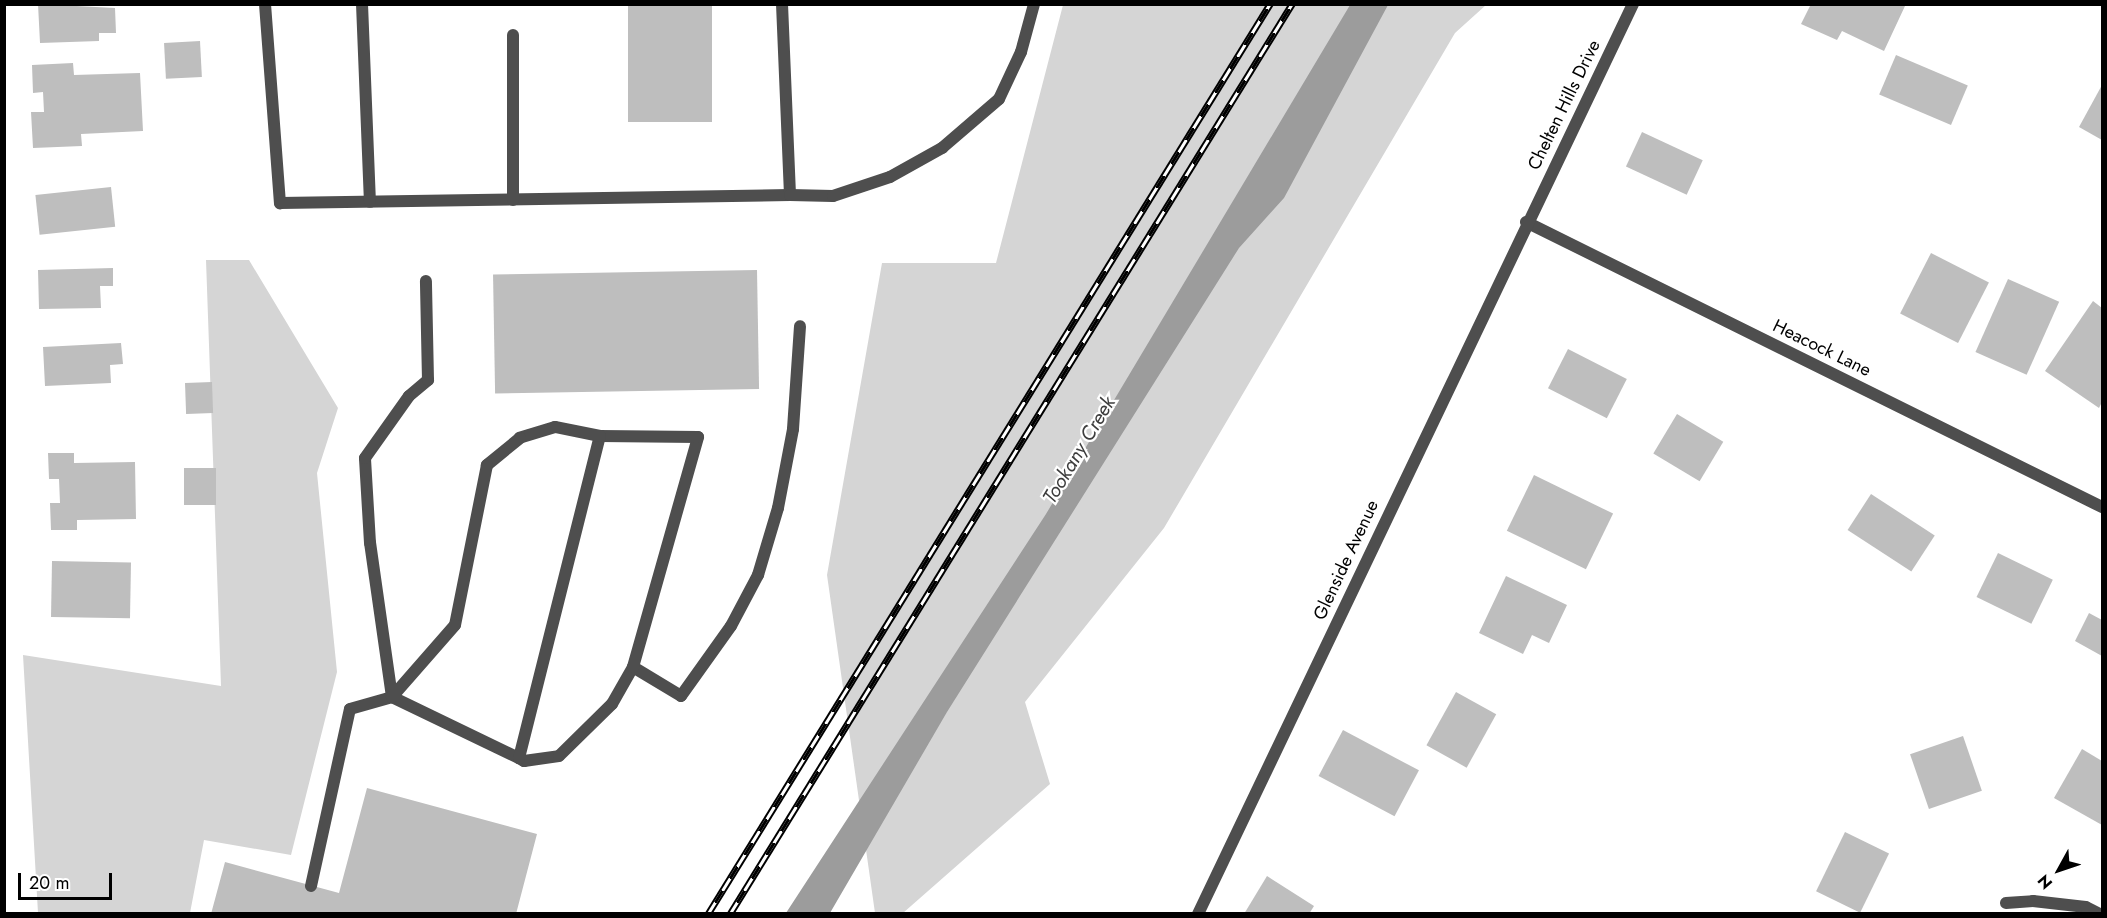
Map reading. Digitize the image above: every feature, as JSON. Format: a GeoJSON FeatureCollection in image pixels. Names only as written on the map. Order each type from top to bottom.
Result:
{"type":"FeatureCollection","features":[{"type":"Feature","properties":{"kind":"street"},"geometry":{"type":"LineString","coordinates":[[265,4],[280,203],[833,196],[890,177],[942,148],[999,99],[1021,52],[1034,4]]}},
{"type":"Feature","properties":{"kind":"street"},"geometry":{"type":"LineString","coordinates":[[362,4],[370,202]]}},
{"type":"Feature","properties":{"kind":"street"},"geometry":{"type":"LineString","coordinates":[[782,4],[790,195]]}},
{"type":"Feature","properties":{"kind":"street","name":"Chelten Hills Drive"},"geometry":{"type":"LineString","coordinates":[[1526,222],[1633,4]]}},
{"type":"Feature","properties":{"kind":"street"},"geometry":{"type":"LineString","coordinates":[[513,35],[513,200]]}},
{"type":"Feature","properties":{"kind":"street","name":"Heacock Lane"},"geometry":{"type":"LineString","coordinates":[[1526,222],[2103,507]]}},
{"type":"Feature","properties":{"kind":"street","name":"Glenside Avenue"},"geometry":{"type":"LineString","coordinates":[[1198,914],[1526,222]]}},
{"type":"Feature","properties":{"kind":"street"},"geometry":{"type":"LineString","coordinates":[[392,697],[370,543],[365,458],[409,396],[428,380],[426,281]]}},
{"type":"Feature","properties":{"kind":"street"},"geometry":{"type":"LineString","coordinates":[[633,667],[681,696],[731,626],[758,575],[778,508],[794,429],[800,326]]}},
{"type":"Feature","properties":{"kind":"street"},"geometry":{"type":"LineString","coordinates":[[311,885],[350,709],[392,697],[455,626],[487,465],[520,438],[555,427],[600,436],[698,437],[633,667],[612,704],[559,756],[524,761],[392,697]]}},
{"type":"Feature","properties":{"kind":"street"},"geometry":{"type":"LineString","coordinates":[[519,758],[600,436]]}},
{"type":"Feature","properties":{"kind":"street"},"geometry":{"type":"LineString","coordinates":[[2006,903],[2033,901],[2086,907],[2100,914]]}},
{"type":"Feature","properties":{"kind":"shaded area"},"geometry":{"type":"Polygon","coordinates":[[[1063,5],[1486,5],[1455,33],[1164,528],[1025,702],[1050,784],[903,913],[875,913],[827,575],[882,263],[996,263],[1063,5]]]}},
{"type":"Feature","properties":{"kind":"shaded area"},"geometry":{"type":"Polygon","coordinates":[[[1350,5],[1388,5],[1284,198],[1239,248],[947,712],[830,913],[786,913],[1046,514],[1350,5]]]}},
{"type":"Feature","properties":{"kind":"shaded area"},"geometry":{"type":"Polygon","coordinates":[[[206,260],[249,260],[338,408],[317,473],[337,672],[291,855],[204,840],[190,913],[38,913],[23,655],[221,686],[206,260]]]}},
{"type":"Feature","properties":{"kind":"building"},"geometry":{"type":"Polygon","coordinates":[[[38,4],[115,8],[116,33],[99,33],[99,41],[40,43],[38,4]]]}},
{"type":"Feature","properties":{"kind":"building"},"geometry":{"type":"Polygon","coordinates":[[[628,4],[712,4],[712,122],[628,122],[628,4]]]}},
{"type":"Feature","properties":{"kind":"building"},"geometry":{"type":"Polygon","coordinates":[[[1811,4],[1902,4],[1905,6],[1884,51],[1842,31],[1837,40],[1801,24],[1811,4]]]}},
{"type":"Feature","properties":{"kind":"building"},"geometry":{"type":"Polygon","coordinates":[[[200,41],[202,77],[166,79],[164,43],[200,41]]]}},
{"type":"Feature","properties":{"kind":"building"},"geometry":{"type":"Polygon","coordinates":[[[1896,55],[1968,85],[1951,125],[1879,95],[1896,55]]]}},
{"type":"Feature","properties":{"kind":"building"},"geometry":{"type":"Polygon","coordinates":[[[73,63],[74,75],[140,73],[143,131],[81,134],[82,146],[33,148],[31,112],[44,112],[43,92],[33,93],[32,65],[73,63]]]}},
{"type":"Feature","properties":{"kind":"building"},"geometry":{"type":"Polygon","coordinates":[[[2102,85],[2102,140],[2079,127],[2102,85]]]}},
{"type":"Feature","properties":{"kind":"building"},"geometry":{"type":"Polygon","coordinates":[[[1642,132],[1703,160],[1687,195],[1626,166],[1642,132]]]}},
{"type":"Feature","properties":{"kind":"building"},"geometry":{"type":"Polygon","coordinates":[[[111,187],[115,227],[40,235],[35,195],[111,187]]]}},
{"type":"Feature","properties":{"kind":"building"},"geometry":{"type":"Polygon","coordinates":[[[1931,253],[1989,283],[1958,343],[1900,314],[1931,253]]]}},
{"type":"Feature","properties":{"kind":"building"},"geometry":{"type":"Polygon","coordinates":[[[113,268],[113,286],[100,286],[101,308],[39,309],[38,270],[113,268]]]}},
{"type":"Feature","properties":{"kind":"building"},"geometry":{"type":"Polygon","coordinates":[[[757,270],[759,389],[495,394],[493,275],[757,270]]]}},
{"type":"Feature","properties":{"kind":"building"},"geometry":{"type":"Polygon","coordinates":[[[2008,279],[2059,302],[2027,375],[1975,352],[2008,279]]]}},
{"type":"Feature","properties":{"kind":"building"},"geometry":{"type":"Polygon","coordinates":[[[2093,301],[2102,308],[2102,402],[2099,408],[2045,371],[2093,301]]]}},
{"type":"Feature","properties":{"kind":"building"},"geometry":{"type":"Polygon","coordinates":[[[121,343],[123,364],[110,365],[111,383],[45,386],[43,347],[121,343]]]}},
{"type":"Feature","properties":{"kind":"building"},"geometry":{"type":"Polygon","coordinates":[[[1568,349],[1627,379],[1607,418],[1548,388],[1568,349]]]}},
{"type":"Feature","properties":{"kind":"building"},"geometry":{"type":"Polygon","coordinates":[[[212,382],[213,413],[186,414],[185,383],[212,382]]]}},
{"type":"Feature","properties":{"kind":"building"},"geometry":{"type":"Polygon","coordinates":[[[1677,414],[1723,442],[1700,481],[1653,453],[1677,414]]]}},
{"type":"Feature","properties":{"kind":"building"},"geometry":{"type":"Polygon","coordinates":[[[48,453],[74,453],[74,463],[135,462],[136,519],[77,520],[77,530],[51,530],[50,503],[60,503],[59,479],[49,479],[48,453]]]}},
{"type":"Feature","properties":{"kind":"building"},"geometry":{"type":"Polygon","coordinates":[[[184,468],[216,468],[216,505],[184,505],[184,468]]]}},
{"type":"Feature","properties":{"kind":"building"},"geometry":{"type":"Polygon","coordinates":[[[1534,475],[1613,514],[1586,569],[1507,531],[1534,475]]]}},
{"type":"Feature","properties":{"kind":"building"},"geometry":{"type":"Polygon","coordinates":[[[1871,494],[1935,535],[1911,571],[1848,530],[1871,494]]]}},
{"type":"Feature","properties":{"kind":"building"},"geometry":{"type":"Polygon","coordinates":[[[1998,553],[2053,580],[2031,624],[1977,597],[1998,553]]]}},
{"type":"Feature","properties":{"kind":"building"},"geometry":{"type":"Polygon","coordinates":[[[52,561],[131,562],[130,618],[51,617],[52,561]]]}},
{"type":"Feature","properties":{"kind":"building"},"geometry":{"type":"Polygon","coordinates":[[[1506,576],[1567,605],[1549,643],[1532,635],[1523,654],[1479,633],[1506,576]]]}},
{"type":"Feature","properties":{"kind":"building"},"geometry":{"type":"Polygon","coordinates":[[[2089,613],[2102,620],[2102,656],[2075,641],[2089,613]]]}},
{"type":"Feature","properties":{"kind":"building"},"geometry":{"type":"Polygon","coordinates":[[[1456,692],[1496,714],[1467,768],[1426,745],[1456,692]]]}},
{"type":"Feature","properties":{"kind":"building"},"geometry":{"type":"Polygon","coordinates":[[[1343,730],[1419,770],[1395,816],[1319,776],[1343,730]]]}},
{"type":"Feature","properties":{"kind":"building"},"geometry":{"type":"Polygon","coordinates":[[[1963,736],[1982,791],[1929,809],[1910,754],[1963,736]]]}},
{"type":"Feature","properties":{"kind":"building"},"geometry":{"type":"Polygon","coordinates":[[[2082,749],[2102,761],[2102,825],[2054,798],[2082,749]]]}},
{"type":"Feature","properties":{"kind":"building"},"geometry":{"type":"Polygon","coordinates":[[[367,788],[537,834],[516,914],[211,914],[225,862],[339,893],[367,788]]]}},
{"type":"Feature","properties":{"kind":"building"},"geometry":{"type":"Polygon","coordinates":[[[1845,832],[1889,853],[1860,913],[1816,891],[1845,832]]]}},
{"type":"Feature","properties":{"kind":"building"},"geometry":{"type":"Polygon","coordinates":[[[1267,876],[1314,906],[1309,914],[1244,914],[1267,876]]]}},
{"type":"Feature","properties":{"kind":"railway"},"geometry":{"type":"LineString","coordinates":[[708,914],[1270,4]]}},
{"type":"Feature","properties":{"kind":"railway"},"geometry":{"type":"LineString","coordinates":[[730,914],[1292,4]]}},
{"type":"Feature","properties":{"kind":"water label","name":"Tookany Creek"},"geometry":{"type":"Point","coordinates":[1079,450]}}]}
